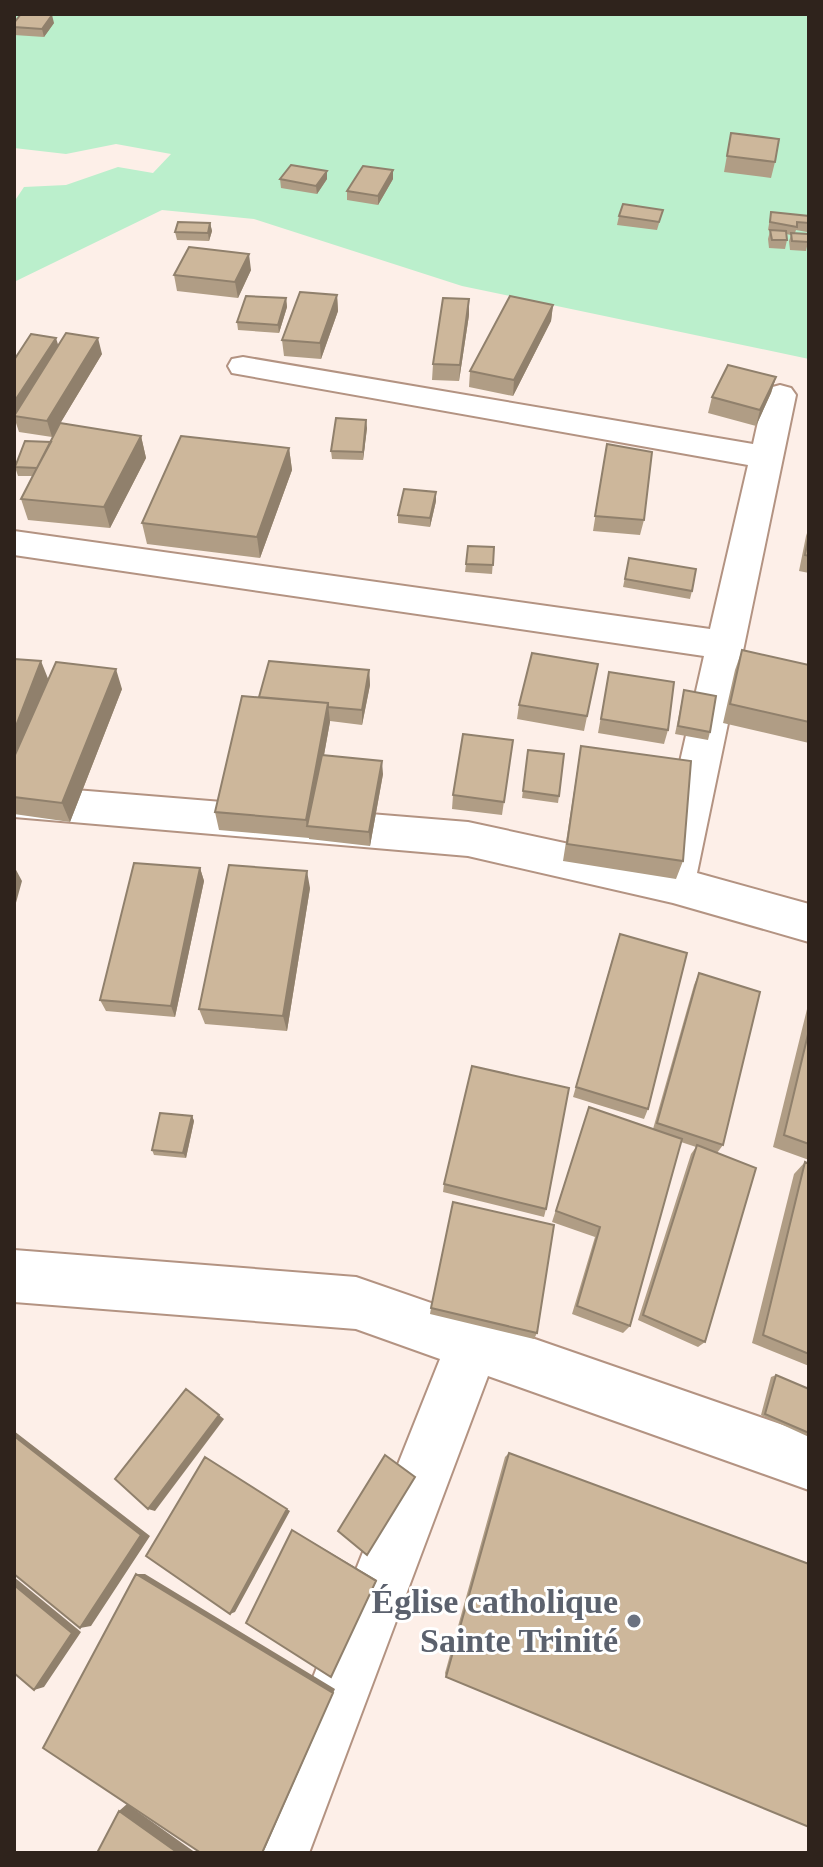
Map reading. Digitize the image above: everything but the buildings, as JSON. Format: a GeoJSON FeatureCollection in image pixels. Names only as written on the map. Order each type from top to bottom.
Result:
{"type":"FeatureCollection","features":[{"type":"Feature","properties":{"kind":"street"},"geometry":{"type":"LineString","coordinates":[[243,366],[766,457]]}},
{"type":"Feature","properties":{"kind":"street"},"geometry":{"type":"LineString","coordinates":[[673,885],[780,395]]}},
{"type":"Feature","properties":{"kind":"street"},"geometry":{"type":"LineString","coordinates":[[14,543],[726,645]]}},
{"type":"Feature","properties":{"kind":"street"},"geometry":{"type":"LineString","coordinates":[[14,801],[468,839],[673,885],[809,923]]}},
{"type":"Feature","properties":{"kind":"street"},"geometry":{"type":"LineString","coordinates":[[14,1276],[356,1303],[809,1462]]}},
{"type":"Feature","properties":{"kind":"street"},"geometry":{"type":"LineString","coordinates":[[276,1853],[473,1344]]}},
{"type":"Feature","properties":{"kind":"green space"},"geometry":{"type":"Polygon","coordinates":[[[14,14],[809,14],[809,359],[462,286],[254,219],[162,210],[14,282],[14,202],[24,187],[66,185],[118,167],[153,173],[171,154],[116,144],[66,154],[14,148],[14,14]]]}},
{"type":"Feature","properties":{"kind":"place","name":"Église catholique Sainte Trinité"},"geometry":{"type":"Point","coordinates":[634,1621]}}]}
